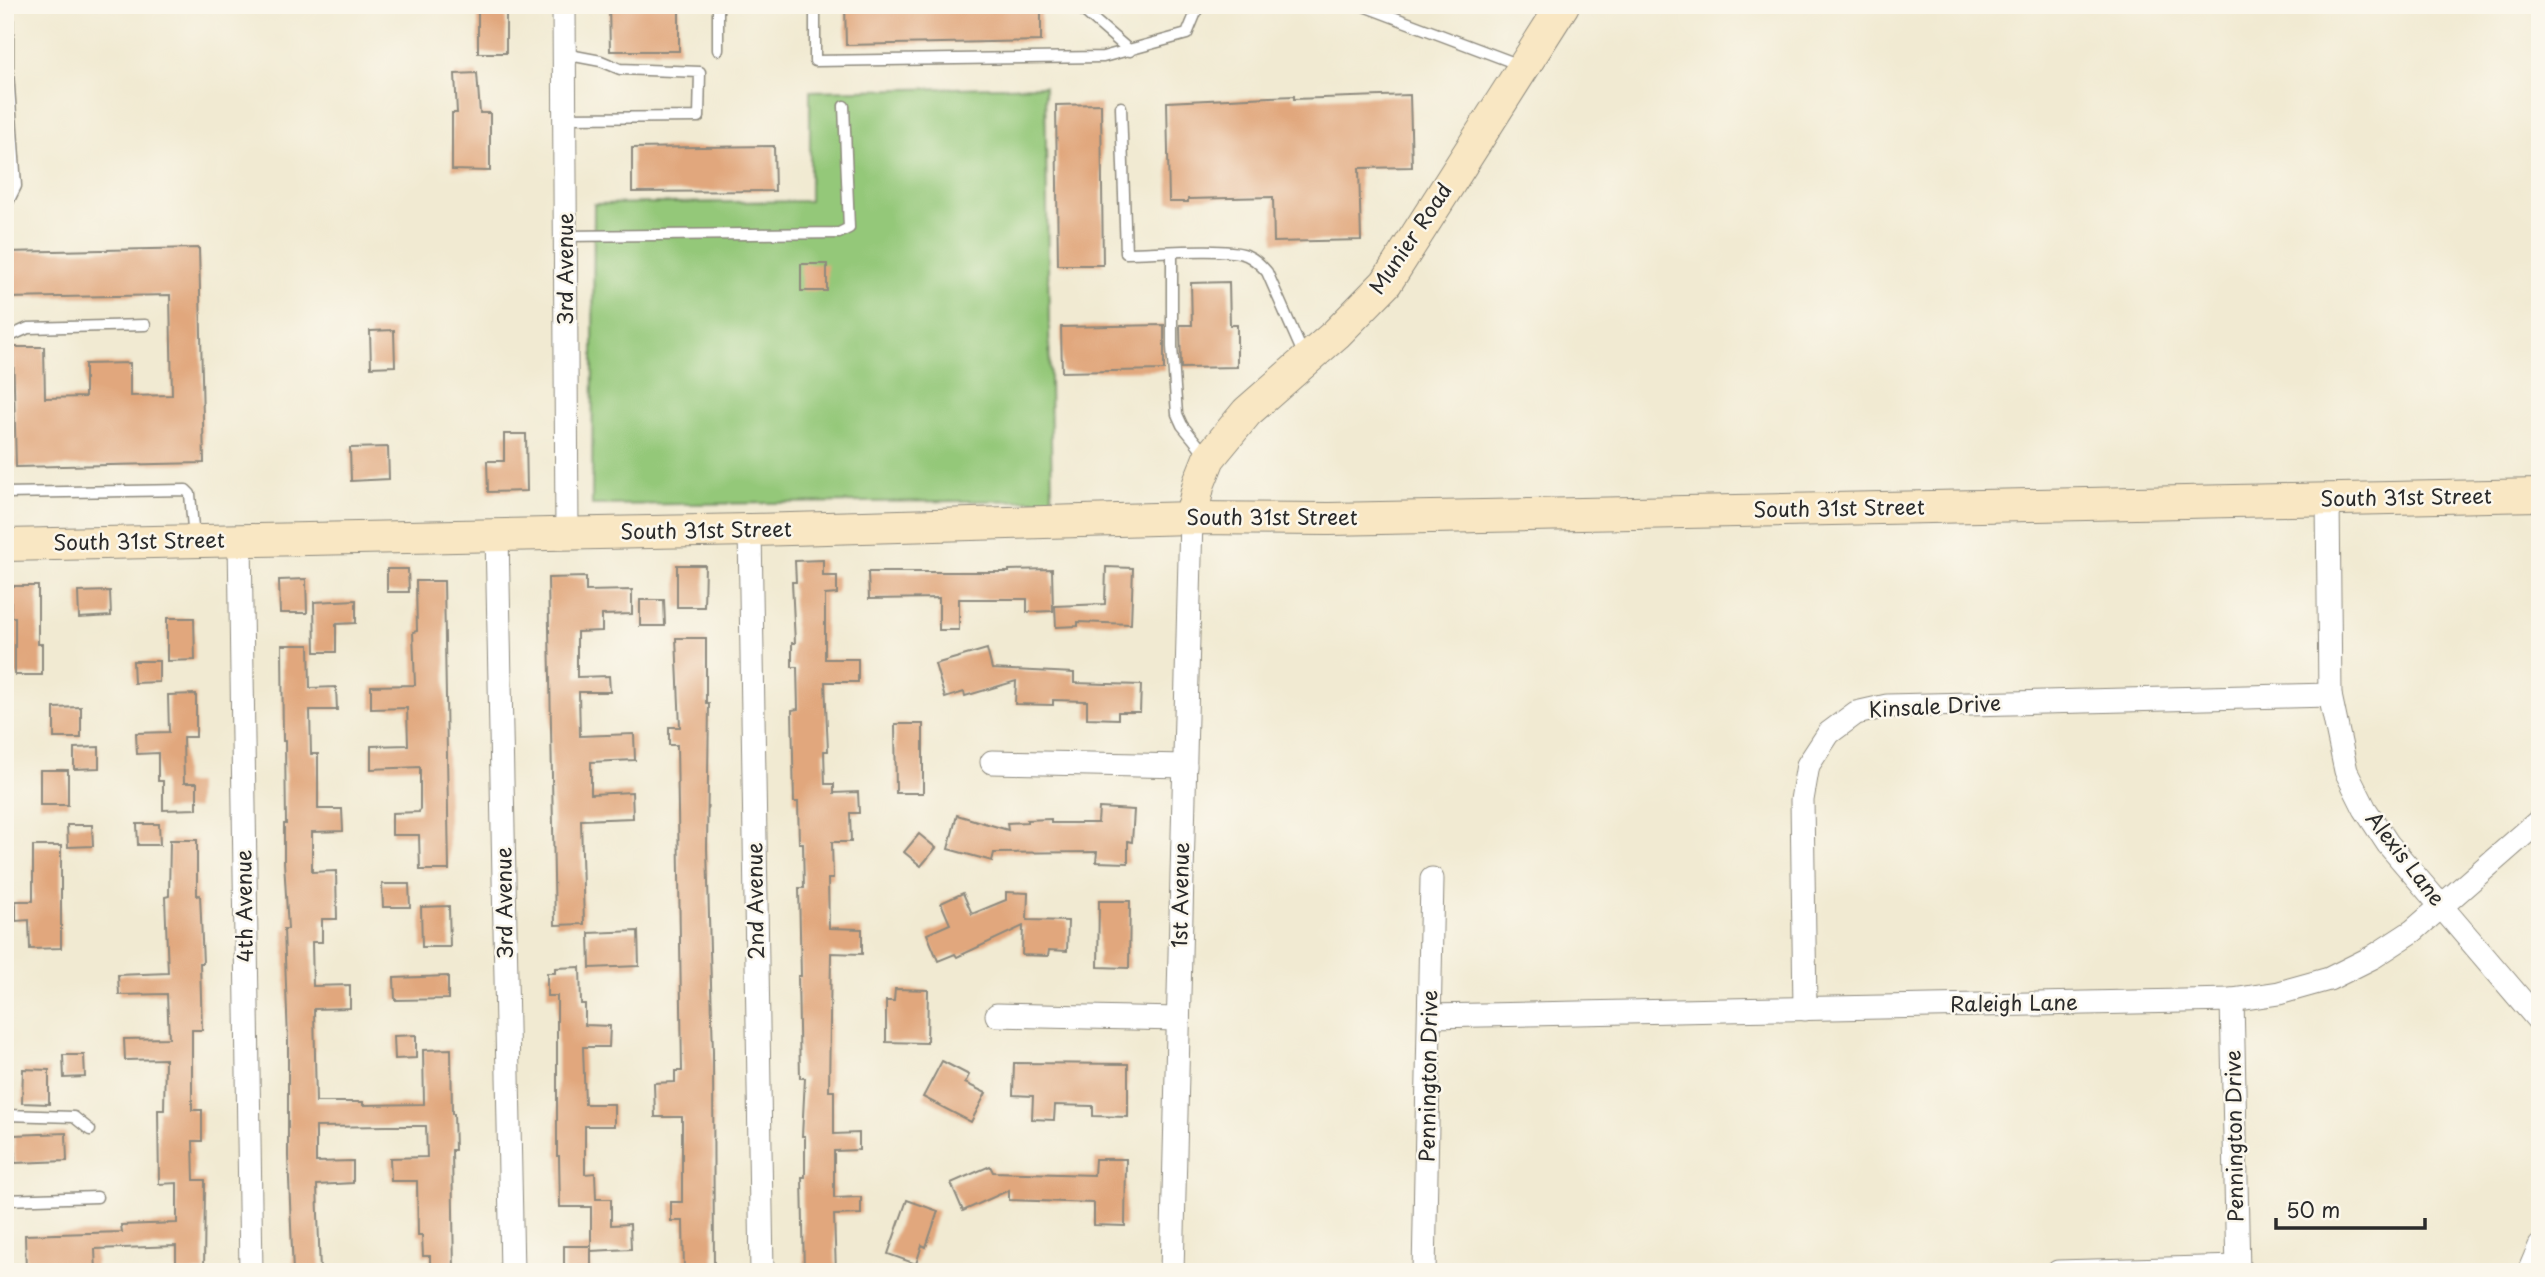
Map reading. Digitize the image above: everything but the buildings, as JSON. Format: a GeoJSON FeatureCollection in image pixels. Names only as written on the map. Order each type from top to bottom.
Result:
{"type":"FeatureCollection","features":[{"type":"Feature","properties":{"kind":"street","name":"3rd Avenue"},"geometry":{"type":"LineString","coordinates":[[564,5],[567,534]]}},
{"type":"Feature","properties":{"kind":"street","name":"Munier Road"},"geometry":{"type":"LineString","coordinates":[[1191,518],[1199,483],[1209,458],[1247,412],[1307,361],[1386,284],[1563,5]]}},
{"type":"Feature","properties":{"kind":"street","name":"South 31st Street"},"geometry":{"type":"LineString","coordinates":[[5,545],[1191,518],[1329,519],[2540,495]]}},
{"type":"Feature","properties":{"kind":"street","name":"Alexis Lane"},"geometry":{"type":"LineString","coordinates":[[2329,499],[2330,695],[2346,771],[2365,809],[2388,844],[2540,1022]]}},
{"type":"Feature","properties":{"kind":"street","name":"1st Avenue"},"geometry":{"type":"LineString","coordinates":[[1172,1272],[1191,518]]}},
{"type":"Feature","properties":{"kind":"street","name":"2nd Avenue"},"geometry":{"type":"LineString","coordinates":[[750,530],[762,1272]]}},
{"type":"Feature","properties":{"kind":"street","name":"3rd Avenue"},"geometry":{"type":"LineString","coordinates":[[497,535],[512,1272]]}},
{"type":"Feature","properties":{"kind":"street","name":"4th Avenue"},"geometry":{"type":"LineString","coordinates":[[240,540],[251,1272]]}},
{"type":"Feature","properties":{"kind":"street","name":"Kinsale Drive"},"geometry":{"type":"LineString","coordinates":[[1805,1009],[1802,800],[1808,765],[1829,733],[1856,713],[1887,706],[2330,695]]}},
{"type":"Feature","properties":{"kind":"street"},"geometry":{"type":"LineString","coordinates":[[992,762],[1185,766]]}},
{"type":"Feature","properties":{"kind":"street","name":"Raleigh Lane"},"geometry":{"type":"LineString","coordinates":[[1430,1016],[2232,1000],[2279,993],[2329,979],[2374,957],[2413,931],[2540,820]]}},
{"type":"Feature","properties":{"kind":"street","name":"Pennington Drive"},"geometry":{"type":"LineString","coordinates":[[1424,1272],[1432,879]]}},
{"type":"Feature","properties":{"kind":"street","name":"Pennington Drive"},"geometry":{"type":"LineString","coordinates":[[2232,1000],[2238,1270]]}},
{"type":"Feature","properties":{"kind":"street"},"geometry":{"type":"LineString","coordinates":[[997,1015],[1178,1019]]}},
{"type":"Feature","properties":{"kind":"street"},"geometry":{"type":"LineString","coordinates":[[2529,1272],[2540,1246]]}},
{"type":"Feature","properties":{"kind":"street"},"geometry":{"type":"LineString","coordinates":[[2058,1272],[2238,1270]]}},
{"type":"Feature","properties":{"kind":"lane"},"geometry":{"type":"LineString","coordinates":[[5,208],[16,186],[8,72],[8,5]]}},
{"type":"Feature","properties":{"kind":"lane"},"geometry":{"type":"LineString","coordinates":[[718,5],[718,50]]}},
{"type":"Feature","properties":{"kind":"lane"},"geometry":{"type":"LineString","coordinates":[[815,5],[815,61],[1103,57],[1187,34],[1199,5]]}},
{"type":"Feature","properties":{"kind":"lane"},"geometry":{"type":"LineString","coordinates":[[1077,5],[1129,51]]}},
{"type":"Feature","properties":{"kind":"lane"},"geometry":{"type":"LineString","coordinates":[[1360,5],[1523,66]]}},
{"type":"Feature","properties":{"kind":"lane"},"geometry":{"type":"LineString","coordinates":[[564,54],[601,61],[620,69],[700,72],[699,117],[564,118]]}},
{"type":"Feature","properties":{"kind":"lane"},"geometry":{"type":"LineString","coordinates":[[565,236],[839,233],[849,228],[844,106]]}},
{"type":"Feature","properties":{"kind":"lane"},"geometry":{"type":"LineString","coordinates":[[1121,107],[1126,253],[1225,252],[1244,254],[1257,261],[1267,272],[1307,361]]}},
{"type":"Feature","properties":{"kind":"lane"},"geometry":{"type":"LineString","coordinates":[[1172,252],[1172,346],[1177,414],[1182,425],[1209,458]]}},
{"type":"Feature","properties":{"kind":"lane"},"geometry":{"type":"LineString","coordinates":[[5,344],[6,338],[28,328],[145,325]]}},
{"type":"Feature","properties":{"kind":"lane"},"geometry":{"type":"LineString","coordinates":[[5,494],[186,490],[192,501],[194,541]]}},
{"type":"Feature","properties":{"kind":"lane"},"geometry":{"type":"LineString","coordinates":[[5,1115],[74,1116],[90,1130]]}},
{"type":"Feature","properties":{"kind":"lane"},"geometry":{"type":"LineString","coordinates":[[5,1199],[97,1197]]}},
{"type":"Feature","properties":{"kind":"green space"},"geometry":{"type":"Polygon","coordinates":[[[1045,86],[1052,500],[592,505],[594,204],[810,201],[810,91],[1045,86]]]}}]}
